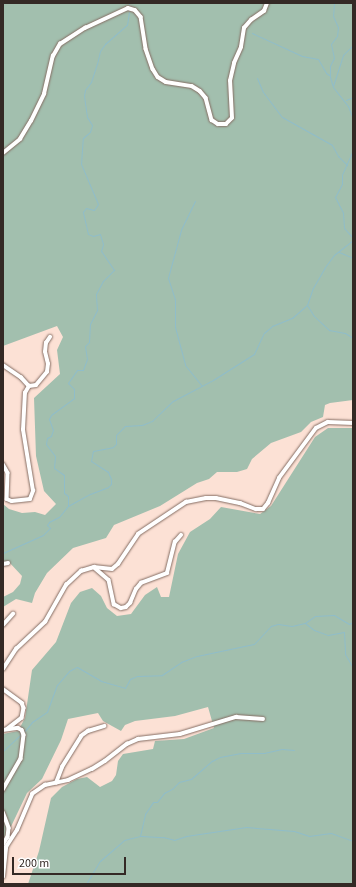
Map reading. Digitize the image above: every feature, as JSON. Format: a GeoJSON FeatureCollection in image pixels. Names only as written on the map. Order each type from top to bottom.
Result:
{"type":"FeatureCollection","features":[{"type":"Feature","properties":{"kind":"street"},"geometry":{"type":"LineString","coordinates":[[3,153],[20,139],[31,121],[44,94],[54,56],[60,44],[85,28],[128,8],[135,10],[141,17],[146,50],[156,74],[166,82],[192,86],[200,91],[206,98],[212,120],[218,124],[226,124],[232,118],[230,81],[234,63],[241,47],[244,28],[251,20],[264,11],[267,3]]}},
{"type":"Feature","properties":{"kind":"street"},"geometry":{"type":"LineString","coordinates":[[28,386],[36,385],[47,372],[48,364],[45,352],[46,343],[50,337]]}},
{"type":"Feature","properties":{"kind":"street"},"geometry":{"type":"LineString","coordinates":[[3,365],[21,377],[28,386]]}},
{"type":"Feature","properties":{"kind":"street"},"geometry":{"type":"LineString","coordinates":[[3,464],[8,473],[7,499],[12,501],[30,499],[33,491],[23,430],[25,393],[28,386]]}},
{"type":"Feature","properties":{"kind":"street"},"geometry":{"type":"LineString","coordinates":[[3,669],[16,649],[45,622],[66,586],[81,571],[94,567],[108,570],[114,568],[138,534],[186,502],[206,498],[216,498],[240,503],[256,509],[263,509],[268,503],[279,478],[316,428],[328,422],[353,423]]}},
{"type":"Feature","properties":{"kind":"street"},"geometry":{"type":"LineString","coordinates":[[94,567],[109,580],[114,604],[121,608],[126,607],[130,603],[141,583],[149,578],[167,573],[175,542],[181,535]]}},
{"type":"Feature","properties":{"kind":"street"},"geometry":{"type":"LineString","coordinates":[[3,564],[8,563]]}},
{"type":"Feature","properties":{"kind":"street"},"geometry":{"type":"LineString","coordinates":[[3,625],[13,614]]}},
{"type":"Feature","properties":{"kind":"street"},"geometry":{"type":"LineString","coordinates":[[3,689],[22,703],[24,708],[22,718],[8,729]]}},
{"type":"Feature","properties":{"kind":"street"},"geometry":{"type":"LineString","coordinates":[[4,845],[17,830],[32,794],[44,785],[68,780],[96,767],[127,744],[138,739],[180,734],[236,717],[263,719]]}},
{"type":"Feature","properties":{"kind":"street"},"geometry":{"type":"LineString","coordinates":[[56,783],[62,767],[82,736],[88,731],[104,726]]}},
{"type":"Feature","properties":{"kind":"street"},"geometry":{"type":"LineString","coordinates":[[3,730],[20,728],[24,735],[21,759],[3,790]]}},
{"type":"Feature","properties":{"kind":"street"},"geometry":{"type":"LineString","coordinates":[[3,812],[9,828],[8,837],[4,845],[3,877]]}},
{"type":"Feature","properties":{"kind":"green space"},"geometry":{"type":"Polygon","coordinates":[[[3,3],[353,3],[353,400],[325,405],[323,417],[311,422],[301,432],[271,443],[252,459],[247,469],[237,472],[217,472],[209,479],[197,483],[160,506],[114,525],[106,538],[73,548],[47,573],[35,593],[32,603],[16,599],[3,607],[3,597],[13,592],[20,584],[22,576],[9,562],[3,563],[3,504],[9,509],[22,513],[35,512],[45,515],[56,504],[44,491],[36,456],[34,398],[60,374],[57,350],[63,337],[57,326],[3,346],[3,3]]]}},
{"type":"Feature","properties":{"kind":"green space"},"geometry":{"type":"Polygon","coordinates":[[[328,428],[353,428],[353,884],[28,884],[39,851],[51,798],[62,787],[77,779],[87,777],[100,787],[112,781],[116,775],[118,761],[123,754],[153,749],[155,741],[184,739],[214,728],[208,707],[175,716],[135,721],[125,725],[121,731],[103,721],[98,713],[68,719],[61,740],[42,779],[27,793],[6,837],[3,838],[3,734],[18,731],[25,718],[32,670],[56,642],[71,603],[80,592],[92,588],[101,596],[107,608],[117,616],[131,614],[145,595],[157,587],[161,597],[169,597],[178,554],[190,532],[210,519],[221,507],[260,514],[271,506],[315,437],[328,428]]]}},
{"type":"Feature","properties":{"kind":"waterway"},"geometry":{"type":"LineString","coordinates":[[334,3],[333,16],[338,27],[337,36],[331,44],[334,58],[330,66],[330,77],[333,87],[348,106],[353,119]]}},
{"type":"Feature","properties":{"kind":"waterway"},"geometry":{"type":"LineString","coordinates":[[68,506],[68,496],[64,493],[64,475],[54,468],[55,456],[46,444],[47,438],[51,436],[53,430],[49,419],[51,415],[74,398],[74,389],[68,383],[77,370],[83,370],[87,359],[85,346],[89,342],[90,324],[97,310],[96,294],[103,281],[114,270],[101,251],[103,244],[100,234],[93,236],[88,234],[83,212],[86,208],[94,210],[98,204],[81,164],[83,138],[90,132],[92,125],[87,117],[84,96],[85,90],[91,82],[100,51],[105,44],[127,25],[129,12]]}},
{"type":"Feature","properties":{"kind":"waterway"},"geometry":{"type":"LineString","coordinates":[[252,33],[302,56],[318,59],[326,73],[329,75]]}},
{"type":"Feature","properties":{"kind":"waterway"},"geometry":{"type":"LineString","coordinates":[[333,86],[343,55],[353,45]]}},
{"type":"Feature","properties":{"kind":"waterway"},"geometry":{"type":"LineString","coordinates":[[257,78],[263,92],[282,117],[332,145],[338,156],[347,165]]}},
{"type":"Feature","properties":{"kind":"waterway"},"geometry":{"type":"LineString","coordinates":[[346,100],[353,97]]}},
{"type":"Feature","properties":{"kind":"waterway"},"geometry":{"type":"LineString","coordinates":[[353,150],[342,175],[342,184],[335,197],[343,213],[344,228],[353,238]]}},
{"type":"Feature","properties":{"kind":"waterway"},"geometry":{"type":"LineString","coordinates":[[195,201],[181,230],[168,278],[175,299],[175,327],[185,365],[202,386]]}},
{"type":"Feature","properties":{"kind":"waterway"},"geometry":{"type":"LineString","coordinates":[[3,553],[43,535],[50,528],[47,525],[49,522],[59,517],[68,506],[90,494],[108,487],[111,484],[111,479],[108,472],[91,461],[93,451],[113,447],[116,444],[116,435],[125,426],[142,425],[152,421],[173,401],[213,380],[254,354],[264,333],[272,326],[292,318],[307,305],[313,288],[325,267],[334,255],[353,240]]}},
{"type":"Feature","properties":{"kind":"waterway"},"geometry":{"type":"LineString","coordinates":[[339,252],[353,258]]}},
{"type":"Feature","properties":{"kind":"waterway"},"geometry":{"type":"LineString","coordinates":[[307,305],[314,316],[329,330],[345,333],[353,338]]}},
{"type":"Feature","properties":{"kind":"waterway"},"geometry":{"type":"LineString","coordinates":[[24,732],[32,722],[47,712],[57,685],[69,671],[77,667],[101,681],[125,688],[130,679],[137,676],[162,675],[181,662],[197,656],[254,644],[271,626],[278,624],[292,626],[305,623],[315,616],[334,615],[349,624],[353,622]]}},
{"type":"Feature","properties":{"kind":"waterway"},"geometry":{"type":"LineString","coordinates":[[305,623],[314,630],[328,635],[344,632],[345,654],[353,668]]}},
{"type":"Feature","properties":{"kind":"waterway"},"geometry":{"type":"LineString","coordinates":[[3,751],[21,734]]}},
{"type":"Feature","properties":{"kind":"waterway"},"geometry":{"type":"LineString","coordinates":[[86,884],[100,861],[124,840],[140,836],[145,814],[153,802],[157,802],[164,793],[172,789],[179,782],[191,779],[212,761],[220,757],[241,753],[264,753],[282,749],[294,750]]}},
{"type":"Feature","properties":{"kind":"waterway"},"geometry":{"type":"LineString","coordinates":[[141,836],[163,837],[174,840],[186,836],[246,827],[294,831],[309,836],[331,833],[353,841]]}}]}
